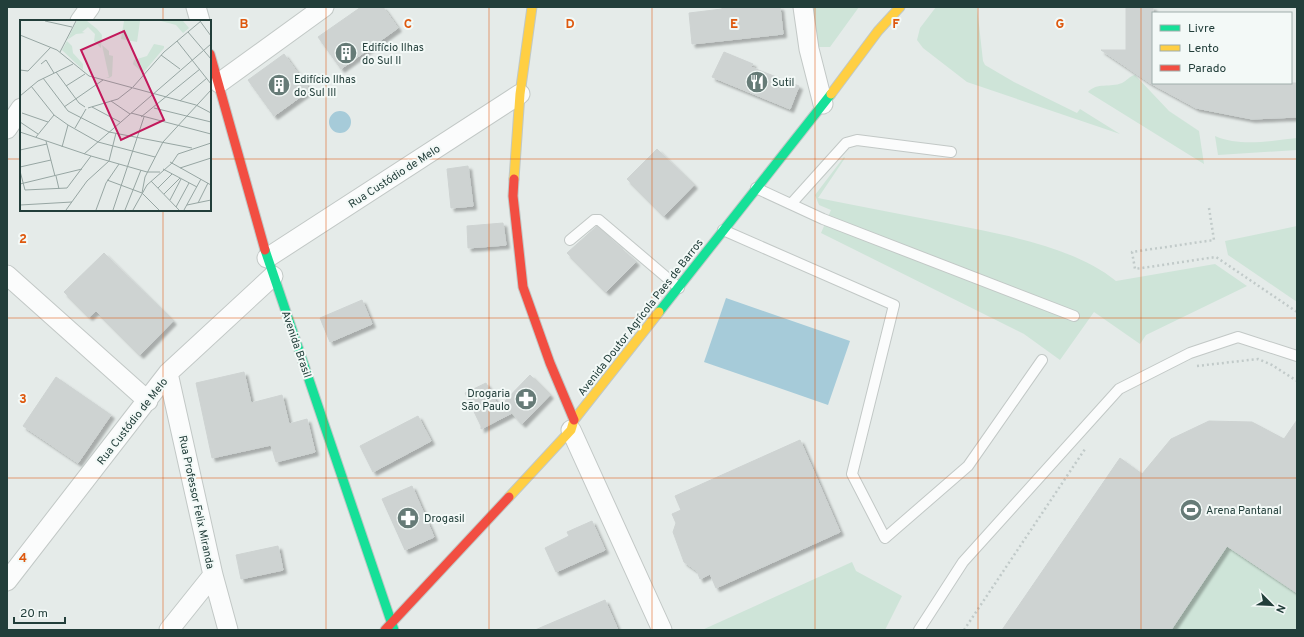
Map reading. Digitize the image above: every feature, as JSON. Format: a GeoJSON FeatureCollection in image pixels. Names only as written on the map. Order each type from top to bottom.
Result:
{"type":"FeatureCollection","features":[{"type":"Feature","properties":{"kind":"street"},"geometry":{"type":"LineString","coordinates":[[81,20],[90,7]]}},
{"type":"Feature","properties":{"kind":"street"},"geometry":{"type":"LineString","coordinates":[[196,7],[200,20]]}},
{"type":"Feature","properties":{"kind":"street"},"geometry":{"type":"LineString","coordinates":[[219,83],[324,7]]}},
{"type":"Feature","properties":{"kind":"street"},"geometry":{"type":"LineString","coordinates":[[532,7],[520,94],[512,196],[523,287],[572,425],[662,630]]}},
{"type":"Feature","properties":{"kind":"street"},"geometry":{"type":"LineString","coordinates":[[804,7],[809,49],[823,104]]}},
{"type":"Feature","properties":{"kind":"street","name":"Avenida Doutor Agrícola Paes de Barros"},"geometry":{"type":"LineString","coordinates":[[385,630],[392,626],[572,425],[823,104],[878,31],[900,7]]}},
{"type":"Feature","properties":{"kind":"street","name":"Avenida Brasil"},"geometry":{"type":"LineString","coordinates":[[211,57],[267,258],[392,626]]}},
{"type":"Feature","properties":{"kind":"street","name":"Rua Custódio de Melo"},"geometry":{"type":"LineString","coordinates":[[267,258],[520,94]]}},
{"type":"Feature","properties":{"kind":"street"},"geometry":{"type":"LineString","coordinates":[[7,128],[20,109]]}},
{"type":"Feature","properties":{"kind":"street"},"geometry":{"type":"LineString","coordinates":[[7,275],[148,401]]}},
{"type":"Feature","properties":{"kind":"street","name":"Rua Custódio de Melo"},"geometry":{"type":"LineString","coordinates":[[7,581],[148,401],[168,373],[273,276]]}},
{"type":"Feature","properties":{"kind":"street","name":"Rua Professor Felix Miranda"},"geometry":{"type":"LineString","coordinates":[[168,373],[212,575],[228,630]]}},
{"type":"Feature","properties":{"kind":"street"},"geometry":{"type":"LineString","coordinates":[[169,630],[212,575]]}},
{"type":"Feature","properties":{"kind":"lane"},"geometry":{"type":"LineString","coordinates":[[791,204],[846,143],[857,140],[951,152]]}},
{"type":"Feature","properties":{"kind":"lane"},"geometry":{"type":"LineString","coordinates":[[756,188],[823,219],[1074,316]]}},
{"type":"Feature","properties":{"kind":"lane"},"geometry":{"type":"LineString","coordinates":[[570,240],[594,220],[599,220],[679,288]]}},
{"type":"Feature","properties":{"kind":"lane"},"geometry":{"type":"LineString","coordinates":[[723,230],[894,305],[852,474],[885,538],[968,466],[1042,360]]}},
{"type":"Feature","properties":{"kind":"lane"},"geometry":{"type":"LineString","coordinates":[[919,630],[963,562],[1119,389],[1190,353],[1238,337],[1297,356]]}},
{"type":"Feature","properties":{"kind":"path"},"geometry":{"type":"LineString","coordinates":[[1209,208],[1214,240],[1132,252],[1135,269],[1216,257],[1297,312]]}},
{"type":"Feature","properties":{"kind":"path"},"geometry":{"type":"LineString","coordinates":[[1191,367],[1258,359],[1272,365],[1297,382]]}},
{"type":"Feature","properties":{"kind":"path"},"geometry":{"type":"LineString","coordinates":[[964,630],[1088,444]]}},
{"type":"Feature","properties":{"kind":"green space"},"geometry":{"type":"Polygon","coordinates":[[[810,7],[859,7],[830,47],[819,47],[813,35],[810,7]]]}},
{"type":"Feature","properties":{"kind":"green space"},"geometry":{"type":"Polygon","coordinates":[[[936,7],[977,7],[983,61],[985,65],[1014,82],[1077,113],[1080,109],[1120,134],[967,82],[923,48],[917,40],[920,28],[936,7]]]}},
{"type":"Feature","properties":{"kind":"green space"},"geometry":{"type":"Polygon","coordinates":[[[1135,75],[1169,111],[1199,131],[1204,164],[1088,92],[1095,87],[1122,83],[1131,76],[1135,75]]]}},
{"type":"Feature","properties":{"kind":"green space"},"geometry":{"type":"Polygon","coordinates":[[[1215,136],[1245,142],[1266,142],[1297,138],[1297,150],[1218,155],[1215,136]]]}},
{"type":"Feature","properties":{"kind":"green space"},"geometry":{"type":"Polygon","coordinates":[[[844,157],[845,158],[818,198],[989,232],[1035,243],[1058,250],[1079,259],[1099,269],[1116,281],[1215,264],[1247,286],[1146,335],[1140,344],[1094,312],[1060,360],[1024,334],[821,233],[831,210],[819,205],[815,195],[844,157]]]}},
{"type":"Feature","properties":{"kind":"green space"},"geometry":{"type":"Polygon","coordinates":[[[1297,226],[1297,302],[1228,255],[1225,241],[1297,226]]]}},
{"type":"Feature","properties":{"kind":"green space"},"geometry":{"type":"Polygon","coordinates":[[[1227,546],[1297,593],[1297,630],[1171,630],[1227,546]]]}},
{"type":"Feature","properties":{"kind":"green space"},"geometry":{"type":"Polygon","coordinates":[[[852,562],[856,571],[902,596],[885,630],[702,630],[852,562]]]}},
{"type":"Feature","properties":{"kind":"water"},"geometry":{"type":"Polygon","coordinates":[[[340,111],[348,114],[351,122],[348,130],[340,133],[332,130],[329,122],[332,114],[340,111]]]}},
{"type":"Feature","properties":{"kind":"water"},"geometry":{"type":"Polygon","coordinates":[[[726,298],[850,341],[828,405],[704,362],[726,298]]]}},
{"type":"Feature","properties":{"kind":"building","name":"Edifício Ilhas do Sul II"},"geometry":{"type":"Polygon","coordinates":[[[361,7],[383,7],[398,28],[341,69],[318,37],[361,7]]]}},
{"type":"Feature","properties":{"kind":"building"},"geometry":{"type":"Polygon","coordinates":[[[722,7],[780,7],[783,34],[692,44],[689,13],[722,9],[722,7]]]}},
{"type":"Feature","properties":{"kind":"building"},"geometry":{"type":"Polygon","coordinates":[[[1126,7],[1153,7],[1152,84],[1297,83],[1297,117],[1252,119],[1196,108],[1150,83],[1101,50],[1126,50],[1126,7]]]}},
{"type":"Feature","properties":{"kind":"building","name":"Sutil"},"geometry":{"type":"Polygon","coordinates":[[[724,52],[753,64],[751,67],[799,86],[790,109],[712,77],[724,52]]]}},
{"type":"Feature","properties":{"kind":"building","name":"Edifício Ilhas do Sul III"},"geometry":{"type":"Polygon","coordinates":[[[284,54],[310,90],[274,116],[248,80],[284,54]]]}},
{"type":"Feature","properties":{"kind":"building"},"geometry":{"type":"Polygon","coordinates":[[[657,149],[694,185],[664,216],[627,179],[657,149]]]}},
{"type":"Feature","properties":{"kind":"building"},"geometry":{"type":"Polygon","coordinates":[[[468,166],[473,206],[451,208],[447,169],[468,166]]]}},
{"type":"Feature","properties":{"kind":"building"},"geometry":{"type":"Polygon","coordinates":[[[503,223],[506,245],[468,248],[467,226],[503,223]]]}},
{"type":"Feature","properties":{"kind":"building"},"geometry":{"type":"Polygon","coordinates":[[[597,226],[636,262],[606,292],[567,253],[597,226]]]}},
{"type":"Feature","properties":{"kind":"building"},"geometry":{"type":"Polygon","coordinates":[[[104,253],[173,321],[140,355],[96,311],[89,317],[64,292],[104,253]]]}},
{"type":"Feature","properties":{"kind":"building"},"geometry":{"type":"Polygon","coordinates":[[[362,300],[372,324],[330,342],[320,318],[362,300]]]}},
{"type":"Feature","properties":{"kind":"building"},"geometry":{"type":"Polygon","coordinates":[[[244,372],[251,403],[282,395],[289,424],[307,419],[315,452],[276,462],[271,445],[212,458],[196,383],[244,372]]]}},
{"type":"Feature","properties":{"kind":"building"},"geometry":{"type":"Polygon","coordinates":[[[530,375],[550,395],[522,424],[512,413],[481,429],[481,426],[465,393],[486,383],[499,407],[530,375]]]}},
{"type":"Feature","properties":{"kind":"building"},"geometry":{"type":"Polygon","coordinates":[[[56,377],[111,415],[78,463],[23,426],[56,377]]]}},
{"type":"Feature","properties":{"kind":"building"},"geometry":{"type":"Polygon","coordinates":[[[418,416],[431,441],[373,472],[360,446],[418,416]]]}},
{"type":"Feature","properties":{"kind":"building","name":"Arena Pantanal"},"geometry":{"type":"Polygon","coordinates":[[[1297,420],[1297,593],[1227,546],[1171,630],[1002,630],[1120,458],[1142,474],[1171,439],[1209,421],[1252,422],[1284,439],[1297,420]]]}},
{"type":"Feature","properties":{"kind":"building"},"geometry":{"type":"Polygon","coordinates":[[[800,440],[840,532],[716,588],[710,574],[700,579],[697,571],[684,562],[673,532],[676,523],[672,514],[681,510],[675,496],[800,440]]]}},
{"type":"Feature","properties":{"kind":"building","name":"Drogasil"},"geometry":{"type":"Polygon","coordinates":[[[412,486],[434,537],[405,550],[382,499],[412,486]]]}},
{"type":"Feature","properties":{"kind":"building"},"geometry":{"type":"Polygon","coordinates":[[[592,521],[605,550],[556,572],[545,548],[569,536],[567,532],[592,521]]]}},
{"type":"Feature","properties":{"kind":"building"},"geometry":{"type":"Polygon","coordinates":[[[278,546],[283,570],[241,579],[236,555],[278,546]]]}},
{"type":"Feature","properties":{"kind":"building"},"geometry":{"type":"Polygon","coordinates":[[[605,600],[618,630],[535,630],[605,600]]]}},
{"type":"Feature","properties":{"kind":"traffic: fast"},"geometry":{"type":"LineString","coordinates":[[659,312],[831,94]]}},
{"type":"Feature","properties":{"kind":"traffic: fast"},"geometry":{"type":"LineString","coordinates":[[265,250],[394,630]]}},
{"type":"Feature","properties":{"kind":"traffic: slow"},"geometry":{"type":"LineString","coordinates":[[514,179],[520,94],[532,7]]}},
{"type":"Feature","properties":{"kind":"traffic: slow"},"geometry":{"type":"LineString","coordinates":[[831,94],[878,31],[900,7]]}},
{"type":"Feature","properties":{"kind":"traffic: slow"},"geometry":{"type":"LineString","coordinates":[[509,497],[571,430],[574,420],[659,312]]}},
{"type":"Feature","properties":{"kind":"traffic: jam"},"geometry":{"type":"LineString","coordinates":[[211,58],[265,250]]}},
{"type":"Feature","properties":{"kind":"traffic: jam"},"geometry":{"type":"LineString","coordinates":[[514,179],[513,196],[523,287],[550,363],[574,420]]}},
{"type":"Feature","properties":{"kind":"traffic: jam"},"geometry":{"type":"LineString","coordinates":[[385,630],[509,497]]}},
{"type":"Feature","properties":{"kind":"place","name":"Edifício Ilhas do Sul II"},"geometry":{"type":"Point","coordinates":[346,53]}},
{"type":"Feature","properties":{"kind":"place","name":"Sutil"},"geometry":{"type":"Point","coordinates":[757,82]}},
{"type":"Feature","properties":{"kind":"place","name":"Edifício Ilhas do Sul III"},"geometry":{"type":"Point","coordinates":[279,85]}},
{"type":"Feature","properties":{"kind":"place","name":"Drogaria São Paulo"},"geometry":{"type":"Point","coordinates":[526,399]}},
{"type":"Feature","properties":{"kind":"place","name":"Arena Pantanal"},"geometry":{"type":"Point","coordinates":[1191,510]}},
{"type":"Feature","properties":{"kind":"place","name":"Drogasil"},"geometry":{"type":"Point","coordinates":[408,518]}}]}
